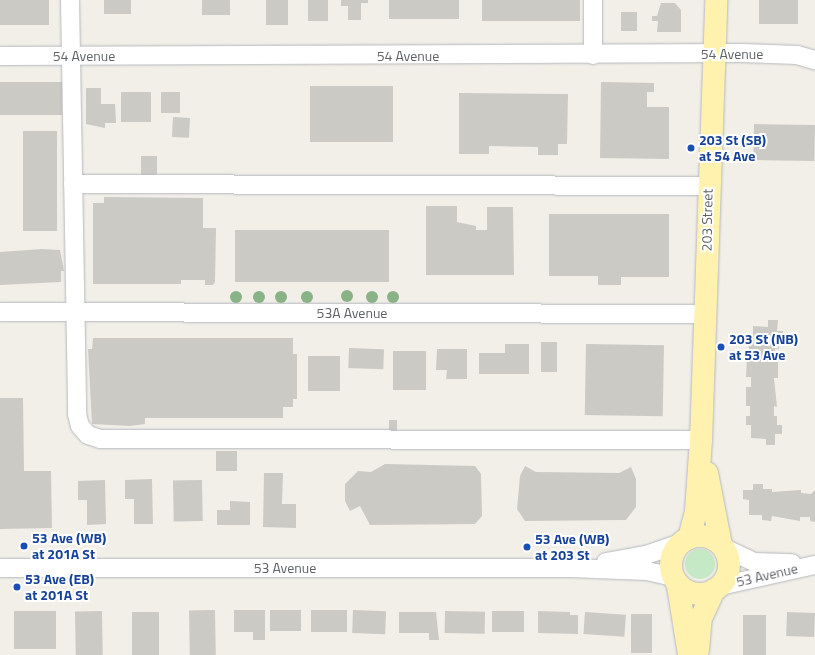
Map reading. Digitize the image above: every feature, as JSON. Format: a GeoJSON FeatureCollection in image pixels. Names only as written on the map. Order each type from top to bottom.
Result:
{"type":"FeatureCollection","features":[{"type":"Feature","properties":{"kind":"main road","name":"203 Street"},"geometry":{"type":"LineString","coordinates":[[685,540],[696,511],[701,440],[708,186],[716,0]]}},
{"type":"Feature","properties":{"kind":"main road","name":"203 Street"},"geometry":{"type":"LineString","coordinates":[[701,440],[722,546]]}},
{"type":"Feature","properties":{"kind":"main road"},"geometry":{"type":"LineString","coordinates":[[689,655],[671,559],[685,540],[708,537],[722,546],[729,566],[701,618],[698,655]]}},
{"type":"Feature","properties":{"kind":"main road"},"geometry":{"type":"LineString","coordinates":[[676,582],[695,594],[717,588]]}},
{"type":"Feature","properties":{"kind":"street"},"geometry":{"type":"LineString","coordinates":[[70,0],[78,420],[83,431],[100,439],[701,440]]}},
{"type":"Feature","properties":{"kind":"street"},"geometry":{"type":"LineString","coordinates":[[592,0],[593,55]]}},
{"type":"Feature","properties":{"kind":"street","name":"54 Avenue"},"geometry":{"type":"LineString","coordinates":[[0,56],[797,54],[815,60]]}},
{"type":"Feature","properties":{"kind":"street"},"geometry":{"type":"LineString","coordinates":[[73,184],[708,186]]}},
{"type":"Feature","properties":{"kind":"street","name":"53A Avenue"},"geometry":{"type":"LineString","coordinates":[[0,312],[704,314]]}},
{"type":"Feature","properties":{"kind":"street","name":"53 Avenue"},"geometry":{"type":"LineString","coordinates":[[570,568],[646,554],[685,540]]}},
{"type":"Feature","properties":{"kind":"street","name":"53 Avenue"},"geometry":{"type":"LineString","coordinates":[[722,546],[754,562],[815,564]]}},
{"type":"Feature","properties":{"kind":"street","name":"53 Avenue"},"geometry":{"type":"LineString","coordinates":[[717,588],[815,564]]}},
{"type":"Feature","properties":{"kind":"street","name":"53 Avenue"},"geometry":{"type":"LineString","coordinates":[[0,568],[570,568],[647,571],[676,582]]}},
{"type":"Feature","properties":{"kind":"green space"},"geometry":{"type":"Polygon","coordinates":[[[700,549],[710,554],[715,564],[710,574],[700,579],[690,574],[685,564],[690,554],[700,549]]]}},
{"type":"Feature","properties":{"kind":"building"},"geometry":{"type":"Polygon","coordinates":[[[0,0],[49,0],[49,25],[0,25],[0,0]]]}},
{"type":"Feature","properties":{"kind":"building"},"geometry":{"type":"Polygon","coordinates":[[[104,0],[131,0],[131,14],[104,14],[104,0]]]}},
{"type":"Feature","properties":{"kind":"building"},"geometry":{"type":"Polygon","coordinates":[[[202,0],[230,0],[230,15],[202,15],[202,0]]]}},
{"type":"Feature","properties":{"kind":"building"},"geometry":{"type":"Polygon","coordinates":[[[266,0],[288,0],[288,25],[266,25],[266,0]]]}},
{"type":"Feature","properties":{"kind":"building"},"geometry":{"type":"Polygon","coordinates":[[[308,0],[328,0],[328,21],[308,21],[308,0]]]}},
{"type":"Feature","properties":{"kind":"building"},"geometry":{"type":"Polygon","coordinates":[[[341,0],[368,0],[368,3],[361,3],[361,20],[348,20],[348,6],[341,6],[341,0]]]}},
{"type":"Feature","properties":{"kind":"building"},"geometry":{"type":"Polygon","coordinates":[[[389,0],[459,0],[459,19],[389,19],[389,0]]]}},
{"type":"Feature","properties":{"kind":"building"},"geometry":{"type":"Polygon","coordinates":[[[482,0],[580,0],[580,21],[482,21],[482,0]]]}},
{"type":"Feature","properties":{"kind":"building"},"geometry":{"type":"Polygon","coordinates":[[[759,0],[798,0],[798,24],[759,24],[759,0]]]}},
{"type":"Feature","properties":{"kind":"building"},"geometry":{"type":"Polygon","coordinates":[[[661,3],[675,3],[681,10],[681,32],[657,32],[658,21],[652,21],[652,16],[657,16],[661,3]]]}},
{"type":"Feature","properties":{"kind":"building"},"geometry":{"type":"Polygon","coordinates":[[[621,12],[637,12],[637,31],[621,31],[621,12]]]}},
{"type":"Feature","properties":{"kind":"building"},"geometry":{"type":"Polygon","coordinates":[[[0,82],[62,82],[62,115],[0,115],[0,82]]]}},
{"type":"Feature","properties":{"kind":"building"},"geometry":{"type":"Polygon","coordinates":[[[601,82],[654,83],[654,92],[647,92],[647,107],[669,107],[669,159],[600,158],[601,82]]]}},
{"type":"Feature","properties":{"kind":"building"},"geometry":{"type":"Polygon","coordinates":[[[310,86],[393,86],[393,142],[310,142],[310,86]]]}},
{"type":"Feature","properties":{"kind":"building"},"geometry":{"type":"Polygon","coordinates":[[[86,88],[101,88],[101,104],[115,104],[116,123],[105,123],[105,128],[86,124],[86,88]]]}},
{"type":"Feature","properties":{"kind":"building"},"geometry":{"type":"Polygon","coordinates":[[[121,92],[151,92],[151,122],[121,122],[121,92]]]}},
{"type":"Feature","properties":{"kind":"building"},"geometry":{"type":"Polygon","coordinates":[[[161,92],[180,92],[180,113],[161,113],[161,92]]]}},
{"type":"Feature","properties":{"kind":"building"},"geometry":{"type":"Polygon","coordinates":[[[459,93],[568,94],[567,144],[558,144],[558,155],[538,155],[538,147],[489,146],[489,154],[459,154],[459,93]]]}},
{"type":"Feature","properties":{"kind":"building"},"geometry":{"type":"Polygon","coordinates":[[[173,117],[190,118],[189,138],[172,137],[173,117]]]}},
{"type":"Feature","properties":{"kind":"building"},"geometry":{"type":"Polygon","coordinates":[[[754,124],[815,125],[814,161],[753,160],[754,124]]]}},
{"type":"Feature","properties":{"kind":"building"},"geometry":{"type":"Polygon","coordinates":[[[23,131],[57,131],[57,231],[23,231],[23,131]]]}},
{"type":"Feature","properties":{"kind":"building"},"geometry":{"type":"Polygon","coordinates":[[[141,156],[157,156],[157,176],[141,176],[141,156]]]}},
{"type":"Feature","properties":{"kind":"building"},"geometry":{"type":"Polygon","coordinates":[[[104,197],[203,198],[203,228],[216,228],[215,282],[213,285],[205,285],[205,280],[181,280],[181,284],[93,284],[93,203],[104,203],[104,197]]]}},
{"type":"Feature","properties":{"kind":"building"},"geometry":{"type":"Polygon","coordinates":[[[426,206],[457,206],[457,222],[476,226],[476,230],[487,230],[487,207],[513,207],[514,275],[426,275],[426,206]]]}},
{"type":"Feature","properties":{"kind":"building"},"geometry":{"type":"Polygon","coordinates":[[[549,214],[669,214],[669,277],[621,277],[621,285],[598,285],[598,276],[549,276],[549,214]]]}},
{"type":"Feature","properties":{"kind":"building"},"geometry":{"type":"Polygon","coordinates":[[[235,230],[389,230],[389,282],[235,282],[235,230]]]}},
{"type":"Feature","properties":{"kind":"building"},"geometry":{"type":"Polygon","coordinates":[[[42,249],[60,250],[64,271],[61,271],[61,282],[0,285],[0,252],[42,249]]]}},
{"type":"Feature","properties":{"kind":"building"},"geometry":{"type":"Polygon","coordinates":[[[768,320],[778,320],[777,331],[783,331],[783,340],[779,340],[779,349],[775,349],[775,359],[778,359],[778,378],[774,378],[777,407],[774,406],[774,416],[777,416],[777,425],[782,425],[782,434],[775,434],[775,445],[766,445],[766,439],[751,438],[751,425],[746,425],[746,416],[750,416],[750,406],[746,406],[746,387],[751,387],[751,377],[746,377],[747,358],[751,358],[747,339],[753,339],[753,326],[768,327],[768,320]]]}},
{"type":"Feature","properties":{"kind":"building"},"geometry":{"type":"Polygon","coordinates":[[[93,338],[293,338],[293,354],[297,354],[297,399],[293,399],[293,407],[283,407],[283,418],[145,418],[145,424],[130,426],[92,424],[88,349],[92,349],[93,338]]]}},
{"type":"Feature","properties":{"kind":"building"},"geometry":{"type":"Polygon","coordinates":[[[541,342],[557,342],[557,372],[541,372],[541,342]]]}},
{"type":"Feature","properties":{"kind":"building"},"geometry":{"type":"Polygon","coordinates":[[[505,344],[529,344],[529,374],[479,374],[479,353],[505,353],[505,344]]]}},
{"type":"Feature","properties":{"kind":"building"},"geometry":{"type":"Polygon","coordinates":[[[586,344],[664,345],[663,416],[585,415],[586,344]]]}},
{"type":"Feature","properties":{"kind":"building"},"geometry":{"type":"Polygon","coordinates":[[[349,348],[384,349],[383,369],[348,368],[349,348]]]}},
{"type":"Feature","properties":{"kind":"building"},"geometry":{"type":"Polygon","coordinates":[[[437,349],[467,349],[467,379],[446,379],[447,370],[436,370],[437,349]]]}},
{"type":"Feature","properties":{"kind":"building"},"geometry":{"type":"Polygon","coordinates":[[[393,351],[426,351],[426,390],[393,390],[393,351]]]}},
{"type":"Feature","properties":{"kind":"building"},"geometry":{"type":"Polygon","coordinates":[[[308,356],[340,356],[340,391],[308,391],[308,356]]]}},
{"type":"Feature","properties":{"kind":"building"},"geometry":{"type":"Polygon","coordinates":[[[0,398],[23,398],[24,471],[51,471],[52,528],[0,529],[0,398]]]}},
{"type":"Feature","properties":{"kind":"building"},"geometry":{"type":"Polygon","coordinates":[[[389,420],[397,420],[397,431],[389,431],[389,420]]]}},
{"type":"Feature","properties":{"kind":"building"},"geometry":{"type":"Polygon","coordinates":[[[216,451],[237,451],[237,471],[216,471],[216,451]]]}},
{"type":"Feature","properties":{"kind":"building"},"geometry":{"type":"Polygon","coordinates":[[[385,464],[475,466],[481,474],[482,516],[475,524],[370,525],[360,506],[350,511],[345,501],[345,484],[358,471],[371,472],[385,464]]]}},
{"type":"Feature","properties":{"kind":"building"},"geometry":{"type":"Polygon","coordinates":[[[525,466],[536,472],[619,473],[631,467],[636,479],[636,507],[626,520],[525,521],[517,509],[520,476],[525,466]]]}},
{"type":"Feature","properties":{"kind":"building"},"geometry":{"type":"Polygon","coordinates":[[[264,473],[283,473],[282,504],[296,504],[296,528],[263,527],[264,473]]]}},
{"type":"Feature","properties":{"kind":"building"},"geometry":{"type":"Polygon","coordinates":[[[152,479],[153,524],[134,524],[134,499],[125,499],[125,480],[152,479]]]}},
{"type":"Feature","properties":{"kind":"building"},"geometry":{"type":"Polygon","coordinates":[[[105,480],[106,524],[87,525],[87,500],[78,500],[78,481],[105,480]]]}},
{"type":"Feature","properties":{"kind":"building"},"geometry":{"type":"Polygon","coordinates":[[[202,480],[203,521],[174,521],[173,481],[202,480]]]}},
{"type":"Feature","properties":{"kind":"building"},"geometry":{"type":"Polygon","coordinates":[[[753,484],[763,484],[763,489],[772,489],[772,492],[801,490],[801,493],[811,494],[815,490],[815,522],[810,521],[810,517],[800,517],[800,521],[772,516],[771,521],[762,520],[762,515],[749,515],[749,500],[743,499],[743,490],[753,490],[753,484]]]}},
{"type":"Feature","properties":{"kind":"building"},"geometry":{"type":"Polygon","coordinates":[[[230,501],[250,502],[250,525],[217,525],[217,510],[230,510],[230,501]]]}},
{"type":"Feature","properties":{"kind":"building"},"geometry":{"type":"Polygon","coordinates":[[[189,610],[215,610],[216,655],[190,655],[189,610]]]}},
{"type":"Feature","properties":{"kind":"building"},"geometry":{"type":"Polygon","coordinates":[[[234,610],[265,610],[265,640],[253,640],[253,632],[234,632],[234,610]]]}},
{"type":"Feature","properties":{"kind":"building"},"geometry":{"type":"Polygon","coordinates":[[[270,610],[301,610],[301,631],[270,631],[270,610]]]}},
{"type":"Feature","properties":{"kind":"building"},"geometry":{"type":"Polygon","coordinates":[[[311,610],[347,610],[347,632],[311,632],[311,610]]]}},
{"type":"Feature","properties":{"kind":"building"},"geometry":{"type":"Polygon","coordinates":[[[353,610],[386,611],[385,634],[352,633],[353,610]]]}},
{"type":"Feature","properties":{"kind":"building"},"geometry":{"type":"Polygon","coordinates":[[[14,611],[56,611],[56,649],[14,649],[14,611]]]}},
{"type":"Feature","properties":{"kind":"building"},"geometry":{"type":"Polygon","coordinates":[[[75,611],[102,611],[103,655],[76,655],[75,611]]]}},
{"type":"Feature","properties":{"kind":"building"},"geometry":{"type":"Polygon","coordinates":[[[445,611],[485,612],[485,634],[445,633],[445,611]]]}},
{"type":"Feature","properties":{"kind":"building"},"geometry":{"type":"Polygon","coordinates":[[[492,611],[524,611],[524,632],[492,632],[492,611]]]}},
{"type":"Feature","properties":{"kind":"building"},"geometry":{"type":"Polygon","coordinates":[[[538,611],[570,612],[570,615],[578,615],[578,634],[538,633],[538,611]]]}},
{"type":"Feature","properties":{"kind":"building"},"geometry":{"type":"Polygon","coordinates":[[[132,612],[159,612],[159,655],[132,655],[132,612]]]}},
{"type":"Feature","properties":{"kind":"building"},"geometry":{"type":"Polygon","coordinates":[[[399,612],[436,612],[439,640],[429,640],[429,633],[399,633],[399,612]]]}},
{"type":"Feature","properties":{"kind":"building"},"geometry":{"type":"Polygon","coordinates":[[[585,612],[626,615],[624,637],[583,634],[585,612]]]}},
{"type":"Feature","properties":{"kind":"building"},"geometry":{"type":"Polygon","coordinates":[[[787,612],[815,613],[814,637],[786,636],[787,612]]]}},
{"type":"Feature","properties":{"kind":"building"},"geometry":{"type":"Polygon","coordinates":[[[631,614],[652,614],[652,653],[631,653],[631,614]]]}},
{"type":"Feature","properties":{"kind":"building"},"geometry":{"type":"Polygon","coordinates":[[[743,615],[766,615],[766,655],[743,655],[743,615]]]}},
{"type":"Feature","properties":{"kind":"place","name":"203 St (SB) at 54 Ave"},"geometry":{"type":"Point","coordinates":[691,148]}},
{"type":"Feature","properties":{"kind":"place","name":"203 St (NB) at 53 Ave"},"geometry":{"type":"Point","coordinates":[721,347]}},
{"type":"Feature","properties":{"kind":"place","name":"53 Ave (WB) at 201A St"},"geometry":{"type":"Point","coordinates":[24,546]}},
{"type":"Feature","properties":{"kind":"place","name":"53 Ave (WB) at 203 St"},"geometry":{"type":"Point","coordinates":[527,547]}},
{"type":"Feature","properties":{"kind":"place","name":"53 Ave (EB) at 201A St"},"geometry":{"type":"Point","coordinates":[17,587]}}]}
